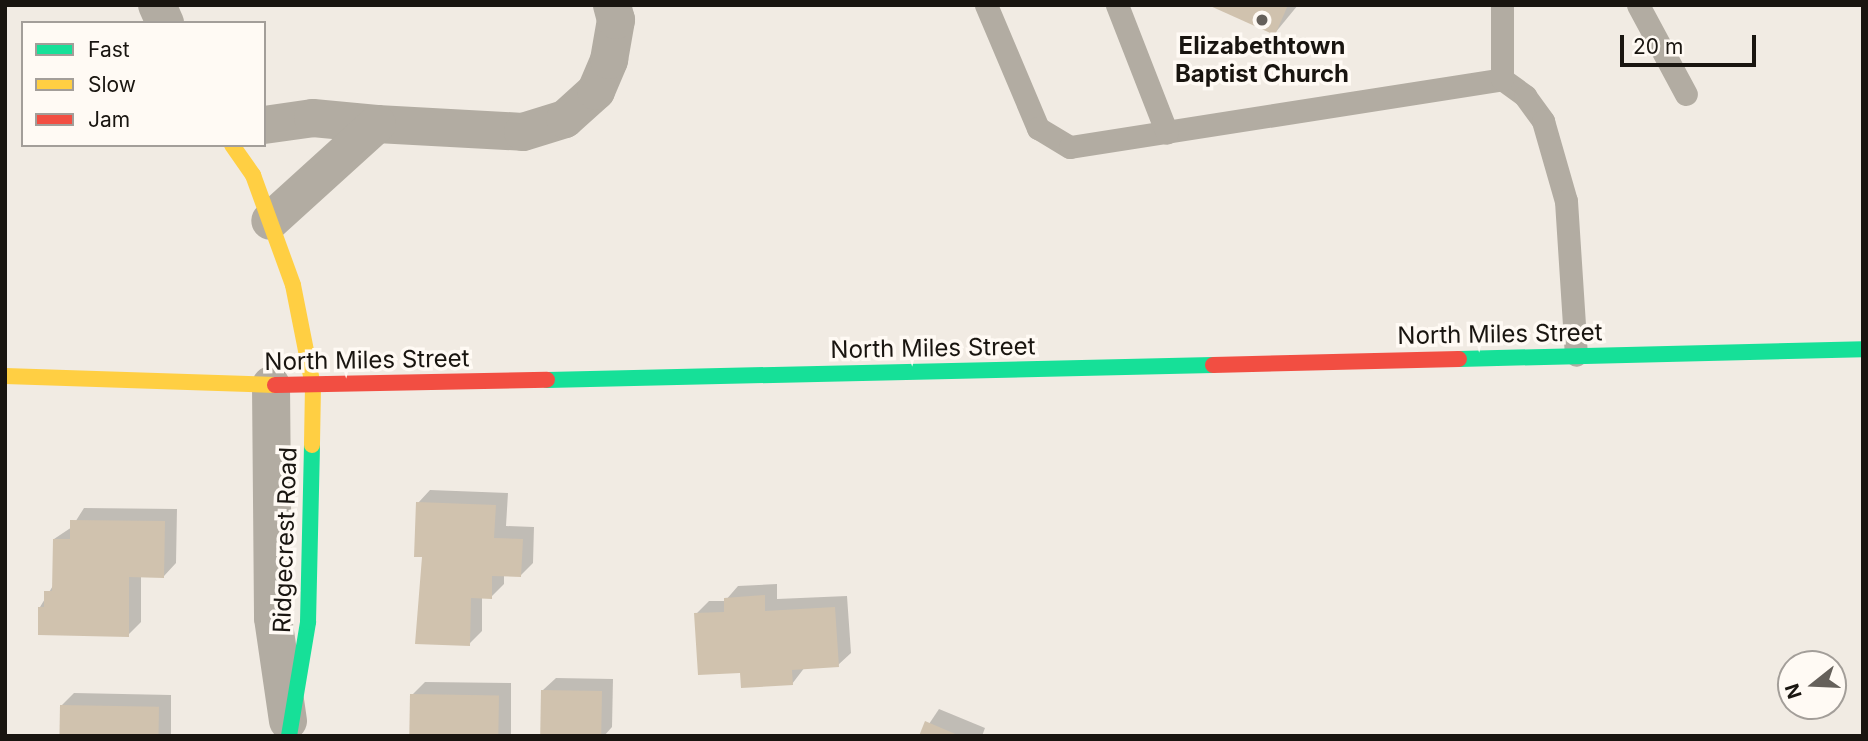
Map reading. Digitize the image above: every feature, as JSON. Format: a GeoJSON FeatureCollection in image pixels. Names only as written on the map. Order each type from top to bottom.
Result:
{"type":"FeatureCollection","features":[{"type":"Feature","properties":{"kind":"main road","name":"Ridgecrest Road"},"geometry":{"type":"LineString","coordinates":[[233,147],[253,175],[293,285],[313,386],[308,622],[289,733]]}},
{"type":"Feature","properties":{"kind":"main road","name":"North Miles Street"},"geometry":{"type":"LineString","coordinates":[[5,376],[313,386],[1863,349]]}},
{"type":"Feature","properties":{"kind":"street"},"geometry":{"type":"LineString","coordinates":[[157,5],[164,21]]}},
{"type":"Feature","properties":{"kind":"street"},"geometry":{"type":"LineString","coordinates":[[266,125],[313,118],[523,132],[565,119],[596,91],[610,60],[616,20],[612,5]]}},
{"type":"Feature","properties":{"kind":"street"},"geometry":{"type":"LineString","coordinates":[[270,221],[377,124]]}},
{"type":"Feature","properties":{"kind":"street"},"geometry":{"type":"LineString","coordinates":[[271,385],[273,618],[289,733]]}},
{"type":"Feature","properties":{"kind":"lane"},"geometry":{"type":"LineString","coordinates":[[986,5],[1038,128],[1070,147],[1502,79],[1525,96],[1543,121],[1566,201],[1576,355]]}},
{"type":"Feature","properties":{"kind":"lane"},"geometry":{"type":"LineString","coordinates":[[1117,5],[1167,133]]}},
{"type":"Feature","properties":{"kind":"lane"},"geometry":{"type":"LineString","coordinates":[[1502,5],[1502,79]]}},
{"type":"Feature","properties":{"kind":"lane"},"geometry":{"type":"LineString","coordinates":[[1638,5],[1686,94]]}},
{"type":"Feature","properties":{"kind":"building","name":"Elizabethtown Baptist Church"},"geometry":{"type":"Polygon","coordinates":[[[1208,5],[1288,5],[1275,35],[1208,5]]]}},
{"type":"Feature","properties":{"kind":"building"},"geometry":{"type":"Polygon","coordinates":[[[416,502],[496,505],[494,538],[523,539],[521,577],[492,576],[492,599],[471,598],[470,646],[415,644],[422,557],[414,557],[416,502]]]}},
{"type":"Feature","properties":{"kind":"building"},"geometry":{"type":"Polygon","coordinates":[[[70,520],[165,521],[164,578],[129,577],[129,637],[38,635],[38,607],[44,607],[44,591],[52,591],[53,539],[70,539],[70,520]]]}},
{"type":"Feature","properties":{"kind":"building"},"geometry":{"type":"Polygon","coordinates":[[[765,595],[765,611],[835,607],[839,667],[792,670],[793,685],[741,688],[740,673],[698,675],[694,613],[724,612],[724,598],[765,595]]]}},
{"type":"Feature","properties":{"kind":"building"},"geometry":{"type":"Polygon","coordinates":[[[541,690],[602,691],[601,736],[540,736],[541,690]]]}},
{"type":"Feature","properties":{"kind":"building"},"geometry":{"type":"Polygon","coordinates":[[[410,694],[499,696],[498,736],[409,736],[410,694]]]}},
{"type":"Feature","properties":{"kind":"building"},"geometry":{"type":"Polygon","coordinates":[[[60,705],[159,707],[158,736],[59,736],[60,705]]]}},
{"type":"Feature","properties":{"kind":"building"},"geometry":{"type":"Polygon","coordinates":[[[925,721],[960,736],[919,736],[925,721]]]}},
{"type":"Feature","properties":{"kind":"traffic: fast"},"geometry":{"type":"LineString","coordinates":[[1459,359],[1863,349]]}},
{"type":"Feature","properties":{"kind":"traffic: fast"},"geometry":{"type":"LineString","coordinates":[[547,380],[1213,365]]}},
{"type":"Feature","properties":{"kind":"traffic: fast"},"geometry":{"type":"LineString","coordinates":[[289,736],[308,622],[312,445]]}},
{"type":"Feature","properties":{"kind":"traffic: slow"},"geometry":{"type":"LineString","coordinates":[[233,147],[253,175],[293,285],[313,386],[312,445]]}},
{"type":"Feature","properties":{"kind":"traffic: slow"},"geometry":{"type":"LineString","coordinates":[[5,376],[275,385]]}},
{"type":"Feature","properties":{"kind":"traffic: jam"},"geometry":{"type":"LineString","coordinates":[[1213,365],[1459,359]]}},
{"type":"Feature","properties":{"kind":"traffic: jam"},"geometry":{"type":"LineString","coordinates":[[275,385],[547,380]]}},
{"type":"Feature","properties":{"kind":"place","name":"Elizabethtown Baptist Church"},"geometry":{"type":"Point","coordinates":[1262,20]}}]}
